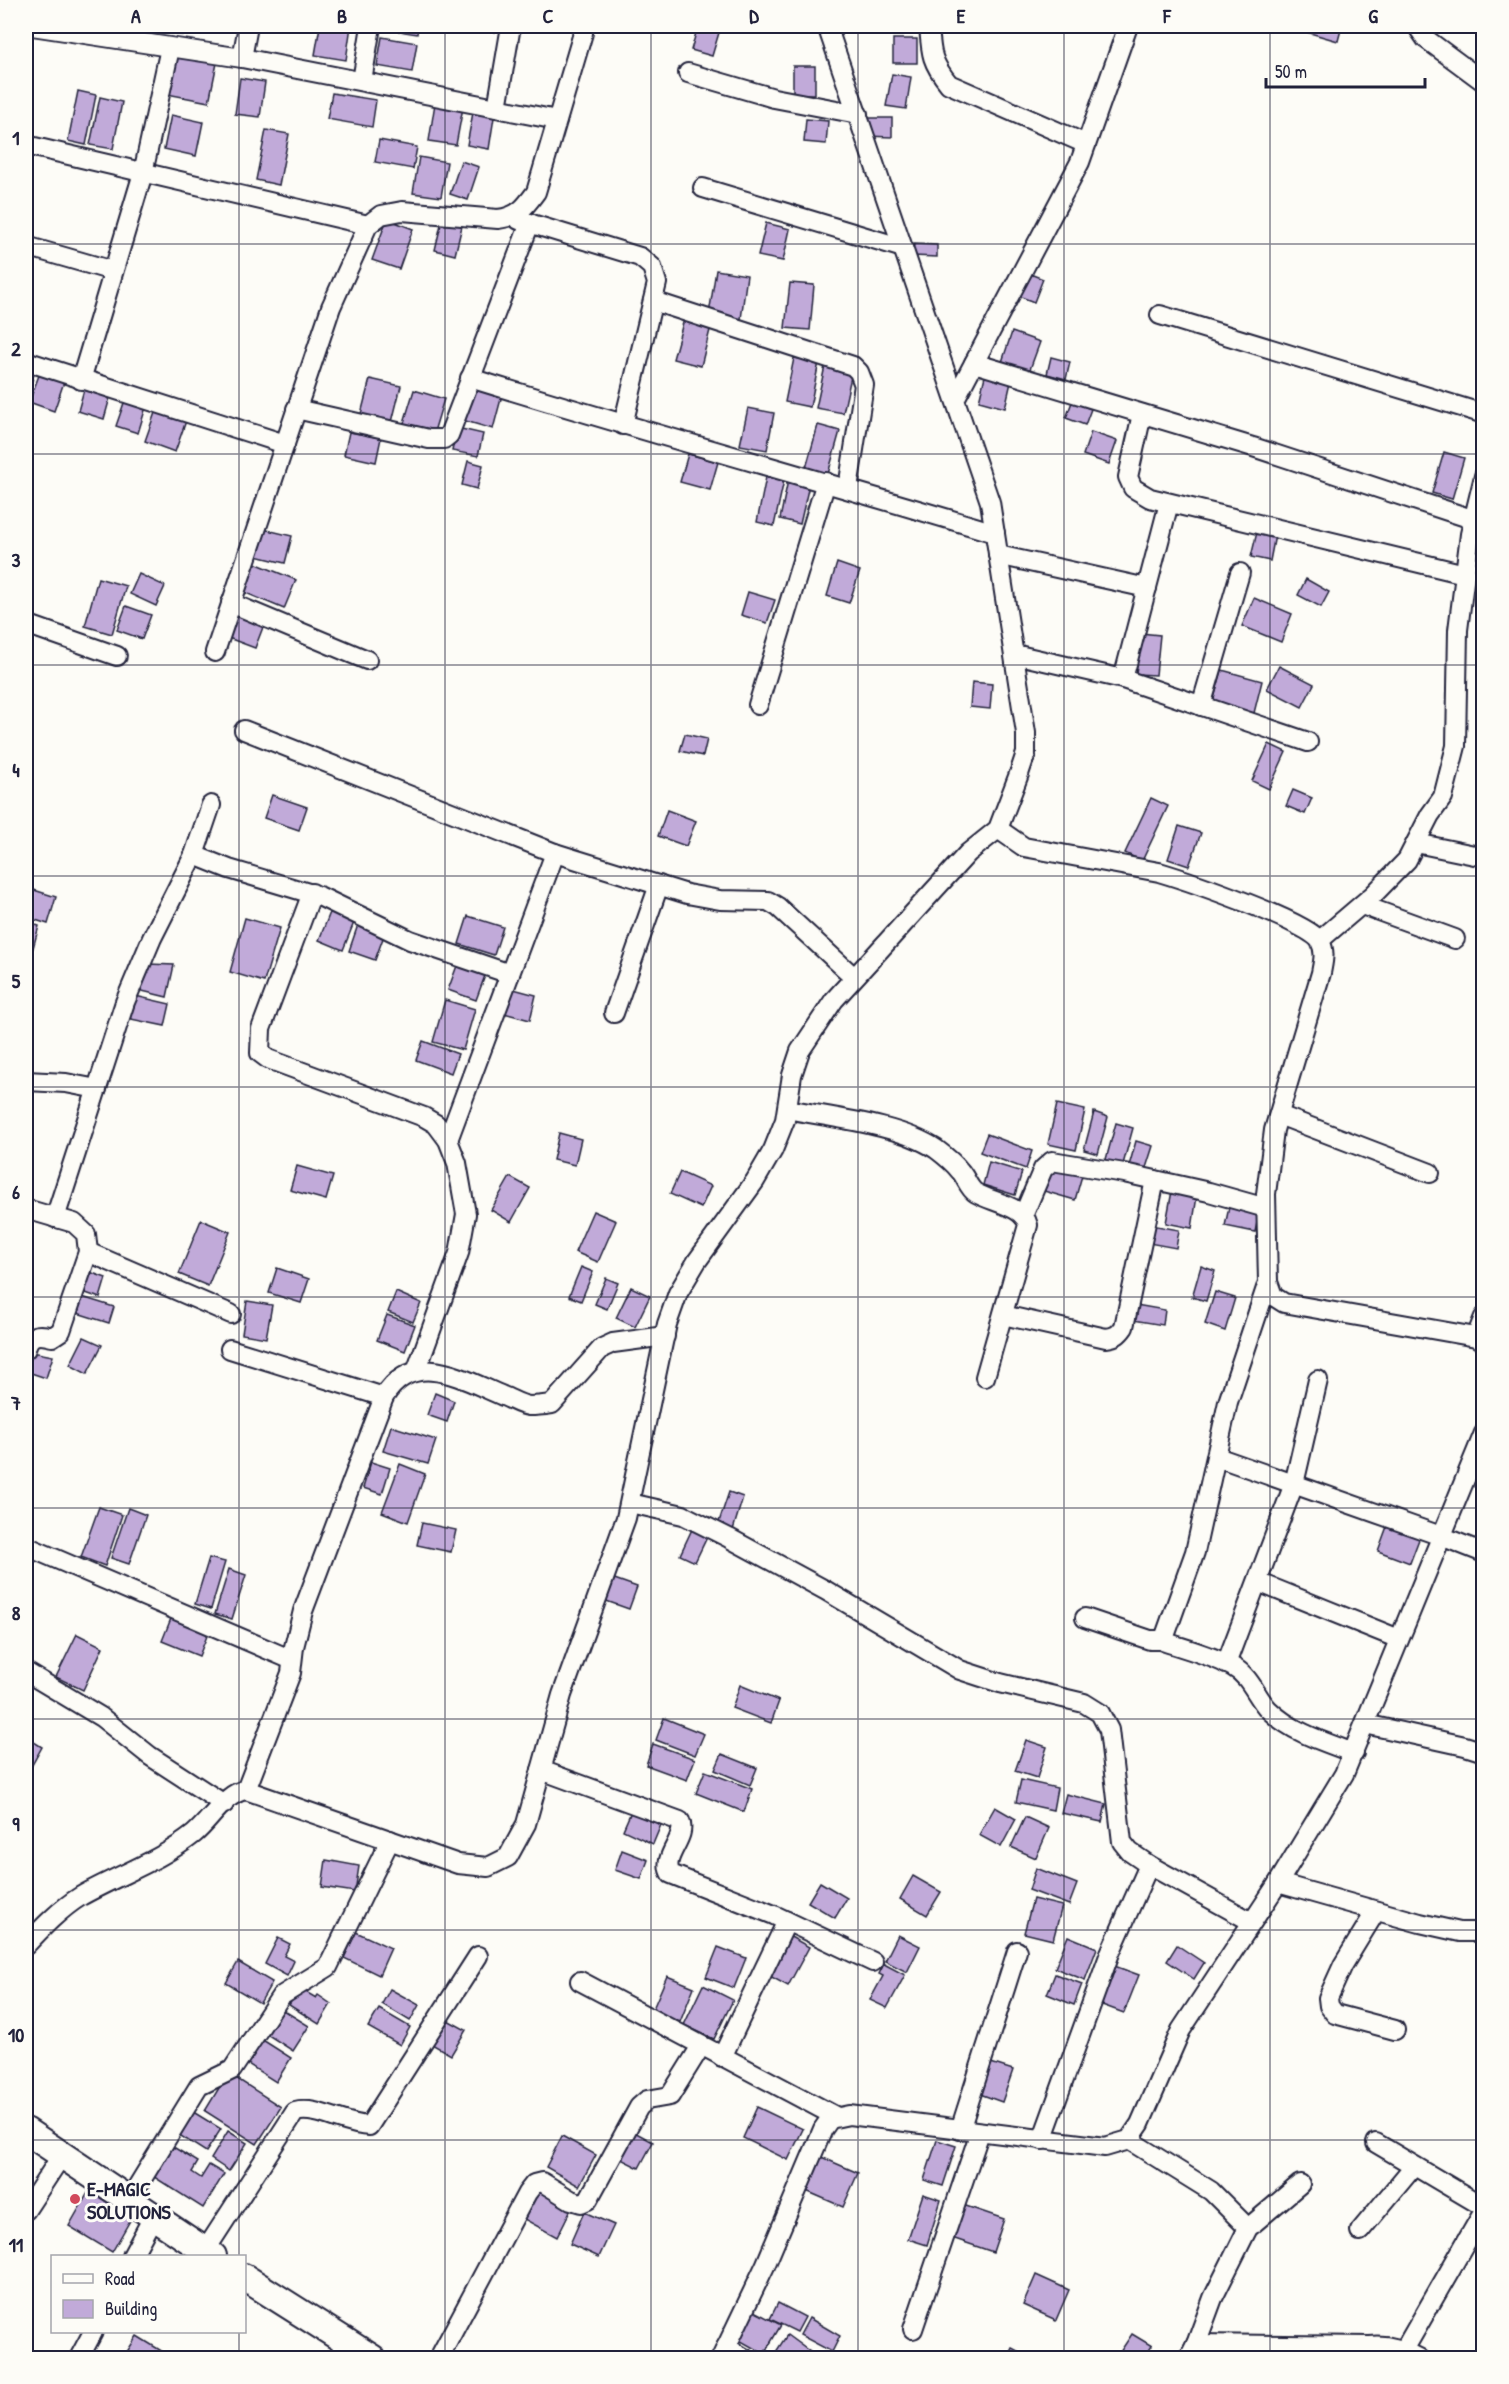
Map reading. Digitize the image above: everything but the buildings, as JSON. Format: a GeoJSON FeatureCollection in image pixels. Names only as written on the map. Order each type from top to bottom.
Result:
{"type":"FeatureCollection","features":[{"type":"Feature","properties":{"kind":"main road"},"geometry":{"type":"LineString","coordinates":[[26,2131],[209,2254]]}},
{"type":"Feature","properties":{"kind":"main road"},"geometry":{"type":"LineString","coordinates":[[246,2278],[372,2358]]}},
{"type":"Feature","properties":{"kind":"street"},"geometry":{"type":"LineString","coordinates":[[32,26],[242,58],[557,120]]}},
{"type":"Feature","properties":{"kind":"street"},"geometry":{"type":"LineString","coordinates":[[242,58],[248,26]]}},
{"type":"Feature","properties":{"kind":"street"},"geometry":{"type":"LineString","coordinates":[[362,81],[371,26]]}},
{"type":"Feature","properties":{"kind":"street"},"geometry":{"type":"LineString","coordinates":[[497,108],[511,26]]}},
{"type":"Feature","properties":{"kind":"street"},"geometry":{"type":"LineString","coordinates":[[26,1946],[53,1918],[79,1897],[168,1853],[196,1833],[235,1792],[246,1790],[458,1864],[488,1867],[508,1857],[526,1824],[562,1695],[630,1503],[665,1336],[678,1293],[697,1261],[769,1158],[785,1120],[792,1076],[800,1051],[834,1000],[968,854],[998,829],[1010,801],[1026,753],[1026,733],[990,502],[827,26]]}},
{"type":"Feature","properties":{"kind":"street"},"geometry":{"type":"LineString","coordinates":[[929,26],[932,58],[937,69],[950,84],[1086,144]]}},
{"type":"Feature","properties":{"kind":"street"},"geometry":{"type":"LineString","coordinates":[[955,399],[1080,162],[1128,26]]}},
{"type":"Feature","properties":{"kind":"street"},"geometry":{"type":"LineString","coordinates":[[1417,26],[1426,39],[1484,82]]}},
{"type":"Feature","properties":{"kind":"street"},"geometry":{"type":"LineString","coordinates":[[215,652],[331,307],[368,225],[381,215],[402,212],[498,219],[512,217],[524,209],[536,192],[583,33]]}},
{"type":"Feature","properties":{"kind":"street"},"geometry":{"type":"LineString","coordinates":[[81,380],[143,172],[170,48]]}},
{"type":"Feature","properties":{"kind":"street"},"geometry":{"type":"LineString","coordinates":[[688,73],[774,98],[858,114]]}},
{"type":"Feature","properties":{"kind":"street"},"geometry":{"type":"LineString","coordinates":[[26,145],[368,225]]}},
{"type":"Feature","properties":{"kind":"street"},"geometry":{"type":"LineString","coordinates":[[703,188],[903,248]]}},
{"type":"Feature","properties":{"kind":"street"},"geometry":{"type":"LineString","coordinates":[[512,217],[640,257],[652,267],[657,283],[623,425]]}},
{"type":"Feature","properties":{"kind":"street"},"geometry":{"type":"LineString","coordinates":[[296,409],[429,439],[444,438],[449,435],[530,223]]}},
{"type":"Feature","properties":{"kind":"street"},"geometry":{"type":"LineString","coordinates":[[26,246],[113,271]]}},
{"type":"Feature","properties":{"kind":"street"},"geometry":{"type":"LineString","coordinates":[[653,301],[853,366],[864,385],[848,488]]}},
{"type":"Feature","properties":{"kind":"street"},"geometry":{"type":"LineString","coordinates":[[1160,315],[1484,414]]}},
{"type":"Feature","properties":{"kind":"street"},"geometry":{"type":"LineString","coordinates":[[26,361],[285,444]]}},
{"type":"Feature","properties":{"kind":"street"},"geometry":{"type":"LineString","coordinates":[[974,363],[1253,447],[1479,521]]}},
{"type":"Feature","properties":{"kind":"street"},"geometry":{"type":"LineString","coordinates":[[470,378],[995,533]]}},
{"type":"Feature","properties":{"kind":"street"},"geometry":{"type":"LineString","coordinates":[[1142,414],[1128,477],[1133,488],[1150,498],[1465,574]]}},
{"type":"Feature","properties":{"kind":"street"},"geometry":{"type":"LineString","coordinates":[[1320,940],[1362,905],[1407,860],[1430,815],[1443,797],[1456,746],[1458,630],[1465,574],[1479,521],[1484,476]]}},
{"type":"Feature","properties":{"kind":"street"},"geometry":{"type":"LineString","coordinates":[[758,705],[826,482]]}},
{"type":"Feature","properties":{"kind":"street"},"geometry":{"type":"LineString","coordinates":[[1123,679],[1169,503]]}},
{"type":"Feature","properties":{"kind":"street"},"geometry":{"type":"LineString","coordinates":[[998,555],[1147,588]]}},
{"type":"Feature","properties":{"kind":"street"},"geometry":{"type":"LineString","coordinates":[[1201,706],[1240,573]]}},
{"type":"Feature","properties":{"kind":"street"},"geometry":{"type":"LineString","coordinates":[[231,603],[367,660]]}},
{"type":"Feature","properties":{"kind":"street"},"geometry":{"type":"LineString","coordinates":[[26,624],[117,656]]}},
{"type":"Feature","properties":{"kind":"street"},"geometry":{"type":"LineString","coordinates":[[1014,654],[1123,679],[1308,742]]}},
{"type":"Feature","properties":{"kind":"street"},"geometry":{"type":"LineString","coordinates":[[244,730],[555,854],[687,894],[720,900],[768,901],[778,906],[854,977]]}},
{"type":"Feature","properties":{"kind":"street"},"geometry":{"type":"LineString","coordinates":[[56,1218],[125,1002],[152,938],[194,855],[211,805]]}},
{"type":"Feature","properties":{"kind":"street"},"geometry":{"type":"LineString","coordinates":[[998,829],[1024,847],[1159,872],[1181,879],[1298,924],[1320,940],[1325,954],[1322,973],[1274,1130],[1268,1170],[1266,1208],[1268,1282],[1273,1296],[1284,1303],[1480,1339],[1484,1317]]}},
{"type":"Feature","properties":{"kind":"street"},"geometry":{"type":"LineString","coordinates":[[1416,843],[1484,857]]}},
{"type":"Feature","properties":{"kind":"street"},"geometry":{"type":"LineString","coordinates":[[448,1140],[555,854]]}},
{"type":"Feature","properties":{"kind":"street"},"geometry":{"type":"LineString","coordinates":[[194,855],[229,869],[312,893],[410,940],[510,974]]}},
{"type":"Feature","properties":{"kind":"street"},"geometry":{"type":"LineString","coordinates":[[614,1013],[659,885]]}},
{"type":"Feature","properties":{"kind":"street"},"geometry":{"type":"LineString","coordinates":[[312,893],[261,1029],[260,1053],[268,1059],[424,1118],[435,1124],[448,1140],[457,1163],[466,1214],[464,1233],[459,1253],[417,1369]]}},
{"type":"Feature","properties":{"kind":"street"},"geometry":{"type":"LineString","coordinates":[[1362,905],[1455,939]]}},
{"type":"Feature","properties":{"kind":"street"},"geometry":{"type":"LineString","coordinates":[[26,1081],[66,1083],[97,1089]]}},
{"type":"Feature","properties":{"kind":"street"},"geometry":{"type":"LineString","coordinates":[[787,1109],[897,1131],[919,1139],[938,1150],[961,1171],[973,1191],[1023,1216],[1028,1225],[985,1377]]}},
{"type":"Feature","properties":{"kind":"street"},"geometry":{"type":"LineString","coordinates":[[1279,1115],[1430,1173]]}},
{"type":"Feature","properties":{"kind":"street"},"geometry":{"type":"LineString","coordinates":[[1023,1216],[1043,1169],[1052,1161],[1155,1180],[1266,1208]]}},
{"type":"Feature","properties":{"kind":"street"},"geometry":{"type":"LineString","coordinates":[[1003,1315],[1107,1338],[1114,1338],[1119,1334],[1124,1327],[1155,1180]]}},
{"type":"Feature","properties":{"kind":"street"},"geometry":{"type":"LineString","coordinates":[[26,1209],[74,1223],[86,1234],[88,1252],[61,1331],[52,1337],[34,1335],[27,1341],[26,1349]]}},
{"type":"Feature","properties":{"kind":"street"},"geometry":{"type":"LineString","coordinates":[[88,1252],[231,1314]]}},
{"type":"Feature","properties":{"kind":"street"},"geometry":{"type":"LineString","coordinates":[[1160,1640],[1165,1635],[1195,1552],[1228,1402],[1268,1282]]}},
{"type":"Feature","properties":{"kind":"street"},"geometry":{"type":"LineString","coordinates":[[246,1790],[285,1690],[303,1611],[384,1397],[396,1380],[417,1369],[430,1369],[527,1406],[552,1404],[602,1348],[613,1343],[665,1336]]}},
{"type":"Feature","properties":{"kind":"street"},"geometry":{"type":"LineString","coordinates":[[230,1349],[384,1397]]}},
{"type":"Feature","properties":{"kind":"street"},"geometry":{"type":"LineString","coordinates":[[1226,1664],[1294,1484],[1318,1380]]}},
{"type":"Feature","properties":{"kind":"street"},"geometry":{"type":"LineString","coordinates":[[744,2358],[724,2353],[765,2266],[822,2129],[830,2119],[849,2115],[1105,2147],[1129,2140],[1140,2124],[1181,2030],[1278,1883],[1344,1774],[1484,1433]]}},
{"type":"Feature","properties":{"kind":"street"},"geometry":{"type":"LineString","coordinates":[[1217,1457],[1484,1553]]}},
{"type":"Feature","properties":{"kind":"street"},"geometry":{"type":"LineString","coordinates":[[630,1503],[682,1515],[729,1538],[825,1590],[960,1670],[1000,1683],[1084,1702],[1100,1713],[1109,1730],[1122,1842],[1130,1852],[1149,1866],[1252,1922]]}},
{"type":"Feature","properties":{"kind":"street"},"geometry":{"type":"LineString","coordinates":[[26,1546],[292,1660]]}},
{"type":"Feature","properties":{"kind":"street"},"geometry":{"type":"LineString","coordinates":[[1258,1582],[1399,1639]]}},
{"type":"Feature","properties":{"kind":"street"},"geometry":{"type":"LineString","coordinates":[[1085,1618],[1150,1640],[1160,1640],[1226,1664],[1240,1672],[1268,1708],[1281,1719],[1310,1737],[1354,1753]]}},
{"type":"Feature","properties":{"kind":"street"},"geometry":{"type":"LineString","coordinates":[[26,1672],[101,1717],[150,1756],[224,1804]]}},
{"type":"Feature","properties":{"kind":"street"},"geometry":{"type":"LineString","coordinates":[[1365,1724],[1484,1752]]}},
{"type":"Feature","properties":{"kind":"street"},"geometry":{"type":"LineString","coordinates":[[541,1770],[680,1821],[682,1828],[668,1862],[671,1874],[787,1921],[873,1962]]}},
{"type":"Feature","properties":{"kind":"street"},"geometry":{"type":"LineString","coordinates":[[129,2200],[199,2086],[232,2070],[281,1996],[328,1967],[390,1840]]}},
{"type":"Feature","properties":{"kind":"street"},"geometry":{"type":"LineString","coordinates":[[1042,2140],[1110,1953],[1149,1866]]}},
{"type":"Feature","properties":{"kind":"street"},"geometry":{"type":"LineString","coordinates":[[1278,1883],[1460,1932],[1484,1932]]}},
{"type":"Feature","properties":{"kind":"street"},"geometry":{"type":"LineString","coordinates":[[1376,1911],[1343,1965],[1328,1998],[1329,2006],[1335,2014],[1395,2030]]}},
{"type":"Feature","properties":{"kind":"street"},"geometry":{"type":"LineString","coordinates":[[722,2057],[787,1921]]}},
{"type":"Feature","properties":{"kind":"street"},"geometry":{"type":"LineString","coordinates":[[960,2130],[1017,1951]]}},
{"type":"Feature","properties":{"kind":"street"},"geometry":{"type":"LineString","coordinates":[[209,2254],[295,2112],[307,2109],[344,2123],[369,2126],[478,1956]]}},
{"type":"Feature","properties":{"kind":"street"},"geometry":{"type":"LineString","coordinates":[[580,1981],[837,2116]]}},
{"type":"Feature","properties":{"kind":"street"},"geometry":{"type":"LineString","coordinates":[[439,2358],[527,2193],[534,2184],[542,2182],[571,2200],[581,2203],[588,2200],[639,2107],[647,2100],[670,2096],[701,2046]]}},
{"type":"Feature","properties":{"kind":"street"},"geometry":{"type":"LineString","coordinates":[[913,2330],[980,2132]]}},
{"type":"Feature","properties":{"kind":"street"},"geometry":{"type":"LineString","coordinates":[[1129,2140],[1211,2192],[1248,2228]]}},
{"type":"Feature","properties":{"kind":"street"},"geometry":{"type":"LineString","coordinates":[[1192,2351],[1384,2344],[1412,2354],[1484,2209],[1376,2143]]}},
{"type":"Feature","properties":{"kind":"street"},"geometry":{"type":"LineString","coordinates":[[26,2210],[62,2155]]}},
{"type":"Feature","properties":{"kind":"street"},"geometry":{"type":"LineString","coordinates":[[1360,2231],[1414,2166]]}},
{"type":"Feature","properties":{"kind":"street"},"geometry":{"type":"LineString","coordinates":[[1192,2351],[1213,2298],[1248,2228],[1300,2184]]}},
{"type":"Feature","properties":{"kind":"street"},"geometry":{"type":"LineString","coordinates":[[133,2255],[153,2217]]}},
{"type":"Feature","properties":{"kind":"street"},"geometry":{"type":"LineString","coordinates":[[79,2358],[92,2333]]}},
{"type":"Feature","properties":{"kind":"street"},"geometry":{"type":"LineString","coordinates":[[1192,2351],[1208,2358]]}},
{"type":"Feature","properties":{"kind":"place","name":"E-MAGIC SOLUTIONS"},"geometry":{"type":"Point","coordinates":[75,2199]}}]}
